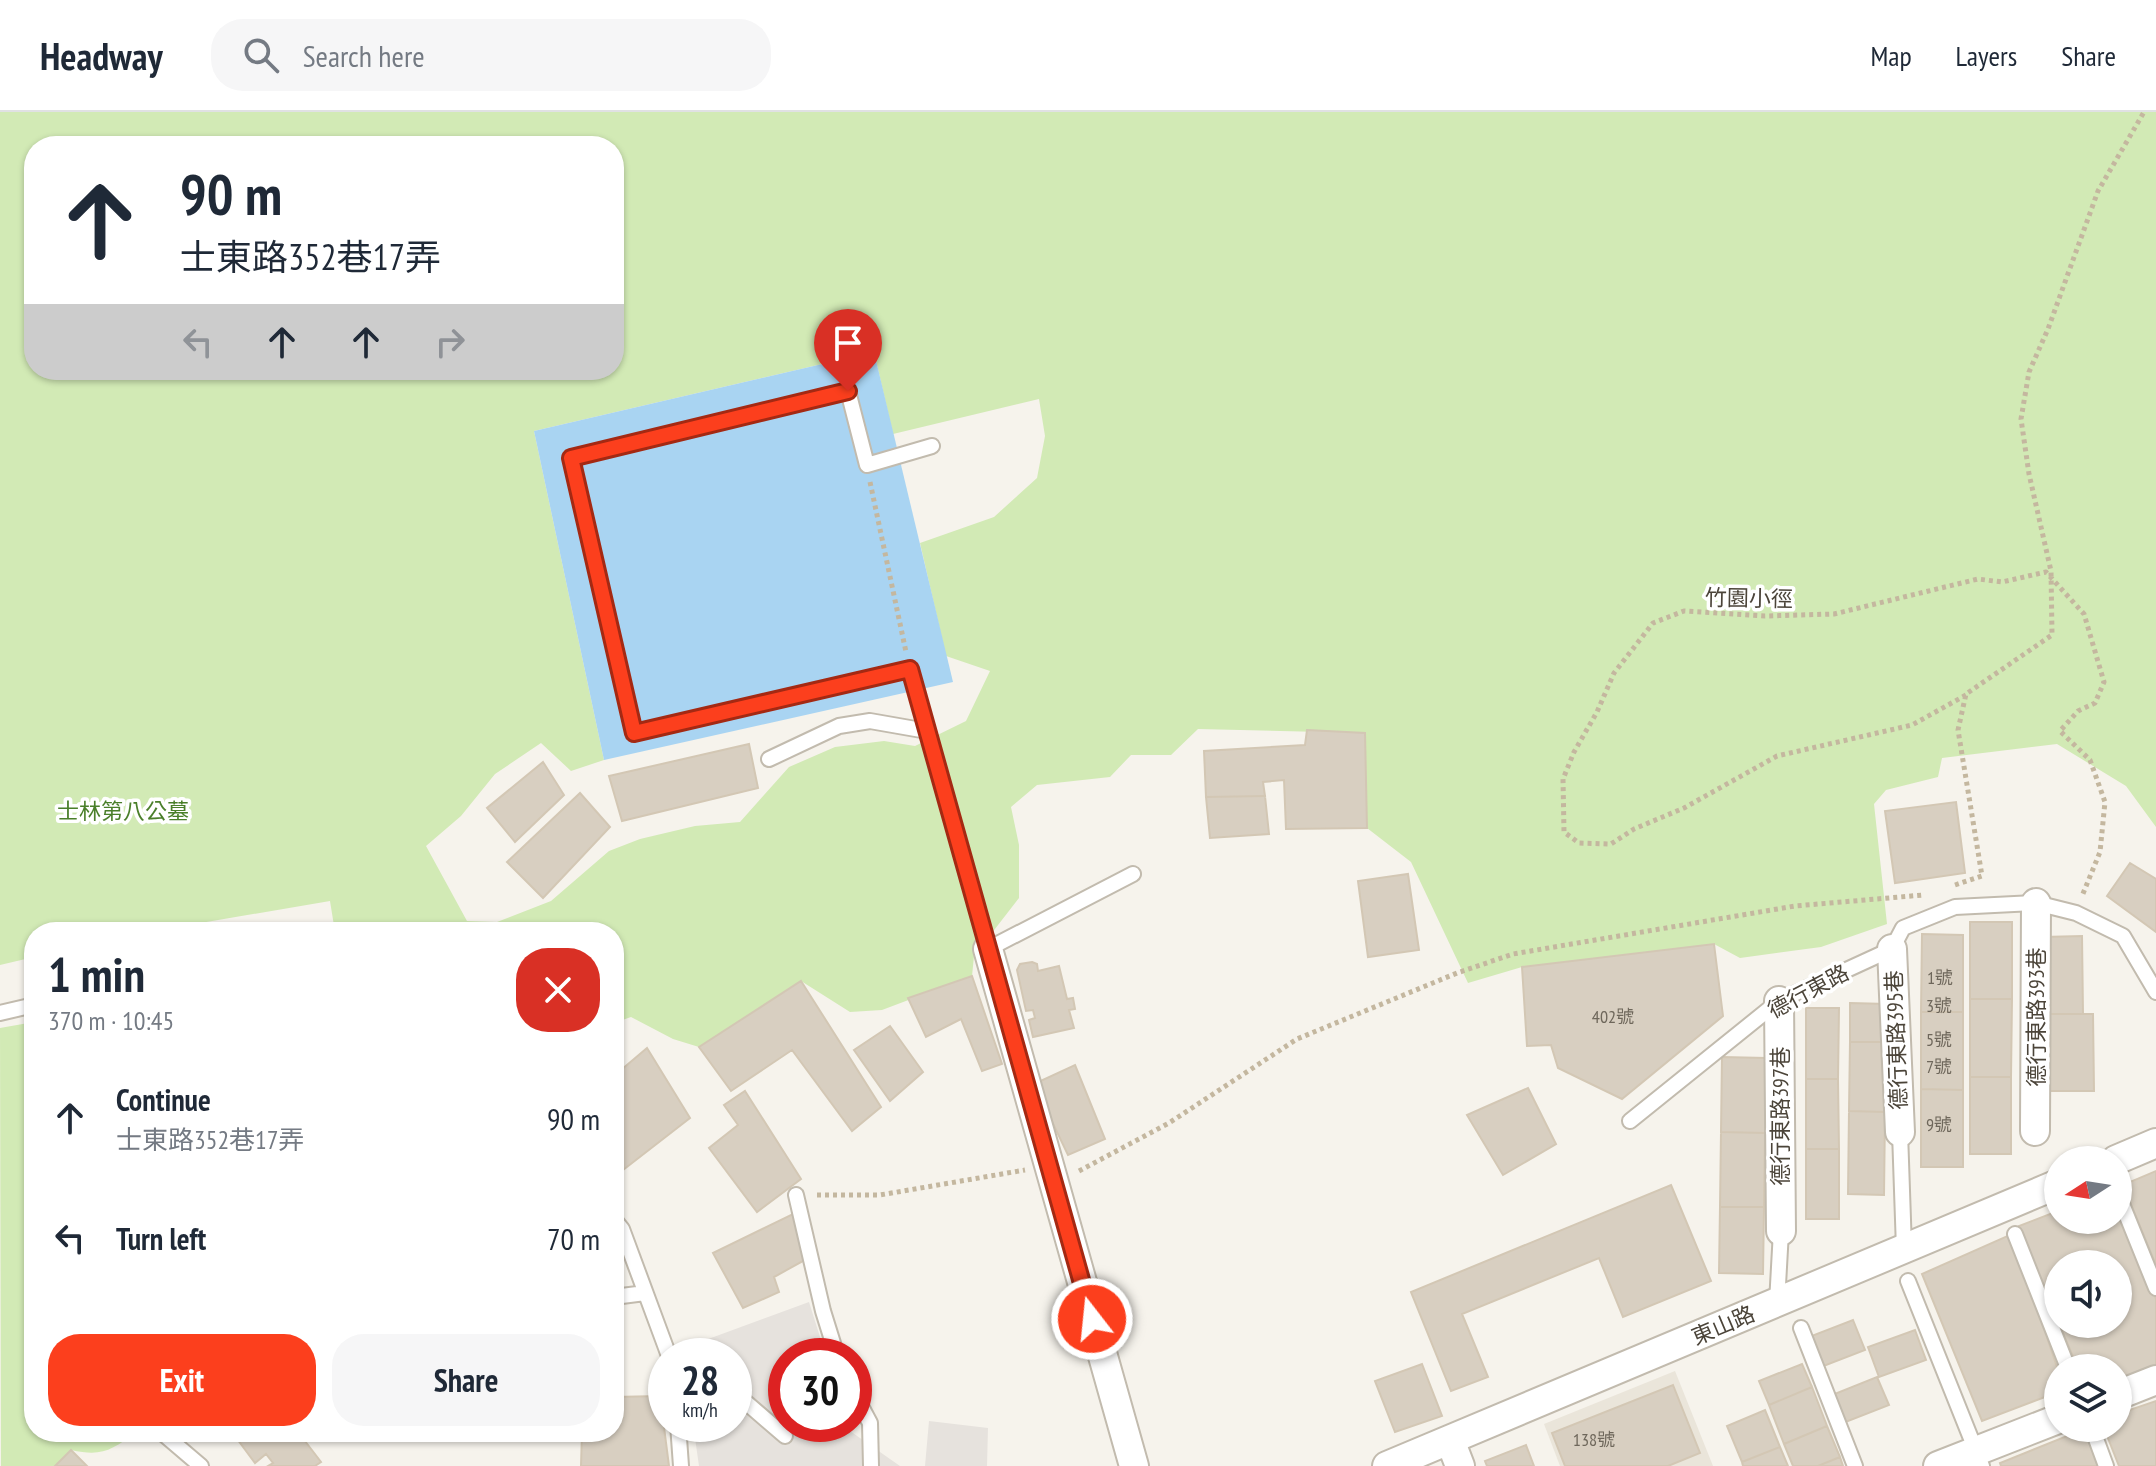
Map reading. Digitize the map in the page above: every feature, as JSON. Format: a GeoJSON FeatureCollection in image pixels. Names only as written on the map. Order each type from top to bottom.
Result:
{"type":"FeatureCollection","features":[{"type":"Feature","properties":{"kind":"street","name":"德行東路393巷"},"geometry":{"type":"LineString","coordinates":[[2035,1131],[2036,903]]}},
{"type":"Feature","properties":{"kind":"street"},"geometry":{"type":"LineString","coordinates":[[988,949],[1134,1466]]}},
{"type":"Feature","properties":{"kind":"street","name":"德行東路395巷"},"geometry":{"type":"LineString","coordinates":[[1892,949],[1900,1132]]}},
{"type":"Feature","properties":{"kind":"street","name":"德行東路397巷"},"geometry":{"type":"LineString","coordinates":[[1779,1001],[1781,1231]]}},
{"type":"Feature","properties":{"kind":"street"},"geometry":{"type":"LineString","coordinates":[[2132,1153],[2156,1143]]}},
{"type":"Feature","properties":{"kind":"street","name":"東山路"},"geometry":{"type":"LineString","coordinates":[[1387,1466],[1455,1453],[1777,1303],[2044,1190]]}},
{"type":"Feature","properties":{"kind":"street"},"geometry":{"type":"LineString","coordinates":[[2132,1389],[2156,1380]]}},
{"type":"Feature","properties":{"kind":"street"},"geometry":{"type":"LineString","coordinates":[[1938,1466],[1979,1459],[2044,1426]]}},
{"type":"Feature","properties":{"kind":"lane"},"geometry":{"type":"LineString","coordinates":[[932,446],[867,465],[848,391],[571,458],[634,733],[910,669],[988,949],[1133,874]]}},
{"type":"Feature","properties":{"kind":"lane"},"geometry":{"type":"LineString","coordinates":[[769,759],[839,726],[870,721],[927,731]]}},
{"type":"Feature","properties":{"kind":"lane","name":"德行東路"},"geometry":{"type":"LineString","coordinates":[[1630,1121],[1779,1001],[1892,949],[1903,928],[1955,907],[2036,903],[2076,913],[2123,936],[2156,992]]}},
{"type":"Feature","properties":{"kind":"lane"},"geometry":{"type":"LineString","coordinates":[[0,1013],[24,1007]]}},
{"type":"Feature","properties":{"kind":"lane"},"geometry":{"type":"LineString","coordinates":[[1900,1132],[1904,1249]]}},
{"type":"Feature","properties":{"kind":"lane"},"geometry":{"type":"LineString","coordinates":[[796,1195],[831,1338]]}},
{"type":"Feature","properties":{"kind":"lane"},"geometry":{"type":"LineString","coordinates":[[2132,1229],[2156,1288]]}},
{"type":"Feature","properties":{"kind":"lane"},"geometry":{"type":"LineString","coordinates":[[1777,1303],[1781,1231]]}},
{"type":"Feature","properties":{"kind":"lane"},"geometry":{"type":"LineString","coordinates":[[2015,1234],[2062,1354]]}},
{"type":"Feature","properties":{"kind":"lane"},"geometry":{"type":"LineString","coordinates":[[624,1235],[662,1338]]}},
{"type":"Feature","properties":{"kind":"lane"},"geometry":{"type":"LineString","coordinates":[[1908,1281],[1979,1459]]}},
{"type":"Feature","properties":{"kind":"lane"},"geometry":{"type":"LineString","coordinates":[[624,1296],[645,1293]]}},
{"type":"Feature","properties":{"kind":"lane"},"geometry":{"type":"LineString","coordinates":[[1801,1328],[1855,1466]]}},
{"type":"Feature","properties":{"kind":"lane"},"geometry":{"type":"LineString","coordinates":[[752,1408],[768,1421]]}},
{"type":"Feature","properties":{"kind":"lane"},"geometry":{"type":"LineString","coordinates":[[173,1442],[201,1466]]}},
{"type":"Feature","properties":{"kind":"lane"},"geometry":{"type":"LineString","coordinates":[[679,1442],[681,1466]]}},
{"type":"Feature","properties":{"kind":"lane"},"geometry":{"type":"LineString","coordinates":[[870,1442],[871,1466]]}},
{"type":"Feature","properties":{"kind":"lane"},"geometry":{"type":"LineString","coordinates":[[2097,1442],[2106,1466]]}},
{"type":"Feature","properties":{"kind":"path"},"geometry":{"type":"LineString","coordinates":[[1953,886],[1982,876],[1958,730],[1966,694],[2052,635],[2051,579],[2021,419],[2029,372],[2048,329],[2098,191],[2144,112]]}},
{"type":"Feature","properties":{"kind":"path"},"geometry":{"type":"LineString","coordinates":[[867,465],[910,669]]}},
{"type":"Feature","properties":{"kind":"path","name":"竹園小徑"},"geometry":{"type":"LineString","coordinates":[[1966,694],[1912,725],[1777,756],[1684,808],[1634,829],[1611,844],[1579,843],[1564,832],[1563,779],[1574,752],[1597,712],[1614,673],[1653,623],[1684,611],[1765,616],[1834,614],[1978,579],[2002,582],[2046,572],[2051,579]]}},
{"type":"Feature","properties":{"kind":"path"},"geometry":{"type":"LineString","coordinates":[[2051,579],[2084,614],[2104,682],[2095,703],[2078,711],[2060,731],[2090,760],[2105,802],[2100,852],[2076,913]]}},
{"type":"Feature","properties":{"kind":"path"},"geometry":{"type":"LineString","coordinates":[[796,1195],[880,1195],[1025,1170],[1078,1172],[1169,1123],[1297,1039],[1457,973],[1513,954],[1795,906],[1924,895]]}},
{"type":"Feature","properties":{"kind":"shaded area"},"geometry":{"type":"Polygon","coordinates":[[[809,1302],[820,1338],[768,1338],[768,1442],[866,1442],[900,1466],[699,1466],[696,1442],[752,1442],[752,1338],[711,1338],[809,1302]]]}},
{"type":"Feature","properties":{"kind":"shaded area"},"geometry":{"type":"Polygon","coordinates":[[[1675,1371],[1713,1466],[1560,1466],[1544,1424],[1675,1371]]]}},
{"type":"Feature","properties":{"kind":"shaded area"},"geometry":{"type":"Polygon","coordinates":[[[929,1421],[988,1428],[987,1466],[925,1466],[929,1421]]]}},
{"type":"Feature","properties":{"kind":"green space","name":"士林第八公墓"},"geometry":{"type":"Polygon","coordinates":[[[0,112],[2156,112],[2156,827],[2126,786],[2057,744],[1942,758],[1938,777],[1886,790],[1874,804],[1887,924],[1821,947],[1740,958],[1714,944],[1522,967],[1468,983],[1411,862],[1367,828],[1364,733],[1198,729],[1171,755],[1131,755],[1110,777],[1037,785],[1011,807],[1019,845],[1019,898],[974,956],[972,976],[882,1010],[850,1012],[801,981],[699,1047],[673,1039],[631,1017],[624,1019],[624,922],[497,922],[333,922],[330,901],[207,922],[24,922],[24,959],[0,965],[0,112]],[[874,352],[534,431],[604,760],[571,771],[541,743],[495,774],[461,816],[426,846],[467,921],[497,922],[551,901],[609,851],[640,839],[695,826],[740,822],[789,767],[835,747],[884,741],[915,746],[966,721],[990,671],[946,656],[920,543],[994,517],[1037,478],[1045,436],[1039,399],[893,434],[874,352]]]}},
{"type":"Feature","properties":{"kind":"green space"},"geometry":{"type":"Polygon","coordinates":[[[24,1024],[24,1442],[122,1442],[99,1452],[71,1450],[55,1466],[1,1466],[0,1028],[24,1024]]]}},
{"type":"Feature","properties":{"kind":"water"},"geometry":{"type":"Polygon","coordinates":[[[874,352],[953,682],[604,760],[534,431],[874,352]]]}},
{"type":"Feature","properties":{"kind":"building"},"geometry":{"type":"Polygon","coordinates":[[[1307,730],[1365,733],[1367,828],[1286,829],[1284,780],[1263,782],[1265,796],[1206,797],[1204,751],[1305,745],[1307,730]]]}},
{"type":"Feature","properties":{"kind":"building"},"geometry":{"type":"Polygon","coordinates":[[[749,744],[758,788],[622,821],[609,776],[749,744]]]}},
{"type":"Feature","properties":{"kind":"building"},"geometry":{"type":"Polygon","coordinates":[[[543,762],[564,795],[515,842],[487,808],[543,762]]]}},
{"type":"Feature","properties":{"kind":"building"},"geometry":{"type":"Polygon","coordinates":[[[580,793],[610,827],[543,898],[507,862],[580,793]]]}},
{"type":"Feature","properties":{"kind":"building"},"geometry":{"type":"Polygon","coordinates":[[[1265,796],[1269,834],[1210,838],[1206,797],[1265,796]]]}},
{"type":"Feature","properties":{"kind":"building"},"geometry":{"type":"Polygon","coordinates":[[[1956,802],[1965,873],[1895,883],[1885,811],[1956,802]]]}},
{"type":"Feature","properties":{"kind":"building"},"geometry":{"type":"Polygon","coordinates":[[[2130,863],[2156,879],[2156,932],[2107,896],[2130,863]]]}},
{"type":"Feature","properties":{"kind":"building"},"geometry":{"type":"Polygon","coordinates":[[[1408,874],[1419,950],[1368,957],[1358,881],[1408,874]]]}},
{"type":"Feature","properties":{"kind":"building"},"geometry":{"type":"Polygon","coordinates":[[[1970,922],[2012,922],[2012,999],[1970,999],[1970,922]]]}},
{"type":"Feature","properties":{"kind":"building"},"geometry":{"type":"Polygon","coordinates":[[[1922,934],[1963,935],[1963,1012],[1921,1012],[1922,934]]]}},
{"type":"Feature","properties":{"kind":"building"},"geometry":{"type":"Polygon","coordinates":[[[2082,936],[2083,1014],[2044,1014],[2043,937],[2082,936]]]}},
{"type":"Feature","properties":{"kind":"building"},"geometry":{"type":"Polygon","coordinates":[[[1714,944],[1723,1016],[1622,1099],[1558,1068],[1551,1045],[1527,1046],[1522,967],[1714,944]]]}},
{"type":"Feature","properties":{"kind":"building"},"geometry":{"type":"Polygon","coordinates":[[[1020,964],[1037,964],[1038,971],[1059,966],[1067,999],[1073,998],[1075,1009],[1069,1010],[1074,1028],[1033,1037],[1029,1020],[1035,1018],[1033,1010],[1026,1011],[1017,970],[1020,964]]]}},
{"type":"Feature","properties":{"kind":"building"},"geometry":{"type":"Polygon","coordinates":[[[972,976],[1002,1064],[982,1071],[961,1019],[926,1037],[908,998],[972,976]]]}},
{"type":"Feature","properties":{"kind":"building"},"geometry":{"type":"Polygon","coordinates":[[[801,981],[881,1107],[852,1131],[792,1050],[731,1091],[699,1047],[801,981]]]}},
{"type":"Feature","properties":{"kind":"building"},"geometry":{"type":"Polygon","coordinates":[[[1970,999],[2012,999],[2011,1077],[1970,1077],[1970,999]]]}},
{"type":"Feature","properties":{"kind":"building"},"geometry":{"type":"Polygon","coordinates":[[[1850,1003],[1887,1004],[1886,1042],[1850,1042],[1850,1003]]]}},
{"type":"Feature","properties":{"kind":"building"},"geometry":{"type":"Polygon","coordinates":[[[1806,1008],[1839,1008],[1838,1079],[1806,1079],[1806,1008]]]}},
{"type":"Feature","properties":{"kind":"building"},"geometry":{"type":"Polygon","coordinates":[[[1921,1012],[1963,1012],[1963,1090],[1921,1089],[1921,1012]]]}},
{"type":"Feature","properties":{"kind":"building"},"geometry":{"type":"Polygon","coordinates":[[[2044,1014],[2093,1014],[2094,1091],[2044,1091],[2044,1014]]]}},
{"type":"Feature","properties":{"kind":"building"},"geometry":{"type":"Polygon","coordinates":[[[890,1026],[923,1072],[890,1101],[854,1050],[890,1026]]]}},
{"type":"Feature","properties":{"kind":"building"},"geometry":{"type":"Polygon","coordinates":[[[1850,1042],[1886,1042],[1885,1112],[1849,1111],[1850,1042]]]}},
{"type":"Feature","properties":{"kind":"building"},"geometry":{"type":"Polygon","coordinates":[[[647,1048],[690,1118],[624,1169],[624,1068],[647,1048]]]}},
{"type":"Feature","properties":{"kind":"building"},"geometry":{"type":"Polygon","coordinates":[[[1722,1057],[1766,1058],[1765,1133],[1721,1132],[1722,1057]]]}},
{"type":"Feature","properties":{"kind":"building"},"geometry":{"type":"Polygon","coordinates":[[[1075,1065],[1105,1139],[1068,1155],[1034,1084],[1075,1065]]]}},
{"type":"Feature","properties":{"kind":"building"},"geometry":{"type":"Polygon","coordinates":[[[1970,1077],[2011,1077],[2011,1154],[1970,1154],[1970,1077]]]}},
{"type":"Feature","properties":{"kind":"building"},"geometry":{"type":"Polygon","coordinates":[[[1806,1079],[1838,1079],[1839,1149],[1806,1149],[1806,1079]]]}},
{"type":"Feature","properties":{"kind":"building"},"geometry":{"type":"Polygon","coordinates":[[[1528,1088],[1556,1144],[1503,1175],[1467,1115],[1528,1088]]]}},
{"type":"Feature","properties":{"kind":"building"},"geometry":{"type":"Polygon","coordinates":[[[1921,1089],[1963,1090],[1963,1167],[1921,1167],[1921,1089]]]}},
{"type":"Feature","properties":{"kind":"building"},"geometry":{"type":"Polygon","coordinates":[[[745,1091],[801,1179],[757,1212],[709,1148],[738,1125],[724,1105],[745,1091]]]}},
{"type":"Feature","properties":{"kind":"building"},"geometry":{"type":"Polygon","coordinates":[[[1849,1111],[1885,1112],[1884,1195],[1848,1194],[1849,1111]]]}},
{"type":"Feature","properties":{"kind":"building"},"geometry":{"type":"Polygon","coordinates":[[[1721,1132],[1765,1133],[1764,1207],[1720,1207],[1721,1132]]]}},
{"type":"Feature","properties":{"kind":"building"},"geometry":{"type":"Polygon","coordinates":[[[1806,1149],[1839,1149],[1839,1219],[1806,1219],[1806,1149]]]}},
{"type":"Feature","properties":{"kind":"building"},"geometry":{"type":"Polygon","coordinates":[[[2156,1171],[2156,1265],[2132,1207],[2132,1181],[2156,1171]]]}},
{"type":"Feature","properties":{"kind":"building"},"geometry":{"type":"Polygon","coordinates":[[[1671,1185],[1711,1281],[1623,1317],[1599,1258],[1462,1314],[1488,1377],[1451,1391],[1411,1292],[1671,1185]]]}},
{"type":"Feature","properties":{"kind":"building"},"geometry":{"type":"Polygon","coordinates":[[[1720,1207],[1764,1207],[1763,1274],[1719,1273],[1720,1207]]]}},
{"type":"Feature","properties":{"kind":"building"},"geometry":{"type":"Polygon","coordinates":[[[793,1214],[812,1256],[774,1277],[779,1292],[743,1308],[713,1253],[793,1214]]]}},
{"type":"Feature","properties":{"kind":"building"},"geometry":{"type":"Polygon","coordinates":[[[2044,1216],[2044,1234],[2130,1234],[2156,1299],[2156,1367],[2132,1376],[2132,1354],[2072,1354],[2065,1338],[2132,1338],[2132,1250],[2044,1250],[2044,1287],[2019,1226],[2044,1216]]]}},
{"type":"Feature","properties":{"kind":"building"},"geometry":{"type":"Polygon","coordinates":[[[2012,1234],[2044,1329],[2044,1338],[2047,1338],[2053,1354],[2044,1354],[2044,1397],[1982,1421],[1922,1274],[2012,1234]]]}},
{"type":"Feature","properties":{"kind":"building"},"geometry":{"type":"Polygon","coordinates":[[[1853,1320],[1865,1350],[1821,1367],[1809,1337],[1853,1320]]]}},
{"type":"Feature","properties":{"kind":"building"},"geometry":{"type":"Polygon","coordinates":[[[1915,1330],[1926,1360],[1879,1377],[1868,1347],[1915,1330]]]}},
{"type":"Feature","properties":{"kind":"building"},"geometry":{"type":"Polygon","coordinates":[[[1422,1364],[1442,1416],[1395,1432],[1375,1381],[1422,1364]]]}},
{"type":"Feature","properties":{"kind":"building"},"geometry":{"type":"Polygon","coordinates":[[[1802,1364],[1812,1387],[1769,1405],[1759,1381],[1802,1364]]]}},
{"type":"Feature","properties":{"kind":"building"},"geometry":{"type":"Polygon","coordinates":[[[1877,1377],[1889,1405],[1843,1423],[1832,1395],[1877,1377]]]}},
{"type":"Feature","properties":{"kind":"building"},"geometry":{"type":"Polygon","coordinates":[[[1673,1385],[1700,1453],[1668,1466],[1565,1466],[1552,1433],[1673,1385]]]}},
{"type":"Feature","properties":{"kind":"building"},"geometry":{"type":"Polygon","coordinates":[[[1812,1387],[1827,1426],[1784,1444],[1769,1405],[1812,1387]]]}},
{"type":"Feature","properties":{"kind":"building"},"geometry":{"type":"Polygon","coordinates":[[[648,1396],[648,1442],[666,1442],[669,1466],[581,1466],[582,1442],[624,1442],[624,1397],[648,1396]]]}},
{"type":"Feature","properties":{"kind":"building"},"geometry":{"type":"Polygon","coordinates":[[[2156,1401],[2156,1466],[2119,1466],[2110,1442],[2132,1442],[2132,1409],[2156,1401]]]}},
{"type":"Feature","properties":{"kind":"building"},"geometry":{"type":"Polygon","coordinates":[[[1765,1410],[1780,1447],[1742,1462],[1727,1426],[1765,1410]]]}},
{"type":"Feature","properties":{"kind":"building"},"geometry":{"type":"Polygon","coordinates":[[[1827,1426],[1840,1457],[1818,1466],[1793,1466],[1784,1444],[1827,1426]]]}},
{"type":"Feature","properties":{"kind":"building"},"geometry":{"type":"Polygon","coordinates":[[[239,1442],[306,1442],[321,1462],[315,1466],[268,1466],[273,1463],[266,1454],[255,1463],[239,1442]]]}},
{"type":"Feature","properties":{"kind":"building"},"geometry":{"type":"Polygon","coordinates":[[[2052,1442],[2092,1442],[2101,1466],[2001,1466],[2000,1463],[2052,1442]]]}},
{"type":"Feature","properties":{"kind":"building"},"geometry":{"type":"Polygon","coordinates":[[[1526,1445],[1534,1466],[1487,1466],[1485,1461],[1526,1445]]]}},
{"type":"Feature","properties":{"kind":"building"},"geometry":{"type":"Polygon","coordinates":[[[1780,1447],[1788,1466],[1743,1466],[1742,1462],[1780,1447]]]}},
{"type":"Feature","properties":{"kind":"building"},"geometry":{"type":"Polygon","coordinates":[[[71,1450],[87,1466],[55,1466],[71,1450]]]}},
{"type":"Feature","properties":{"kind":"building"},"geometry":{"type":"Polygon","coordinates":[[[1840,1457],[1843,1466],[1818,1466],[1840,1457]]]}},
{"type":"Feature","properties":{"kind":"route"},"geometry":{"type":"LineString","coordinates":[[848,391],[571,458],[634,733],[910,669],[1092,1319]]}}]}
